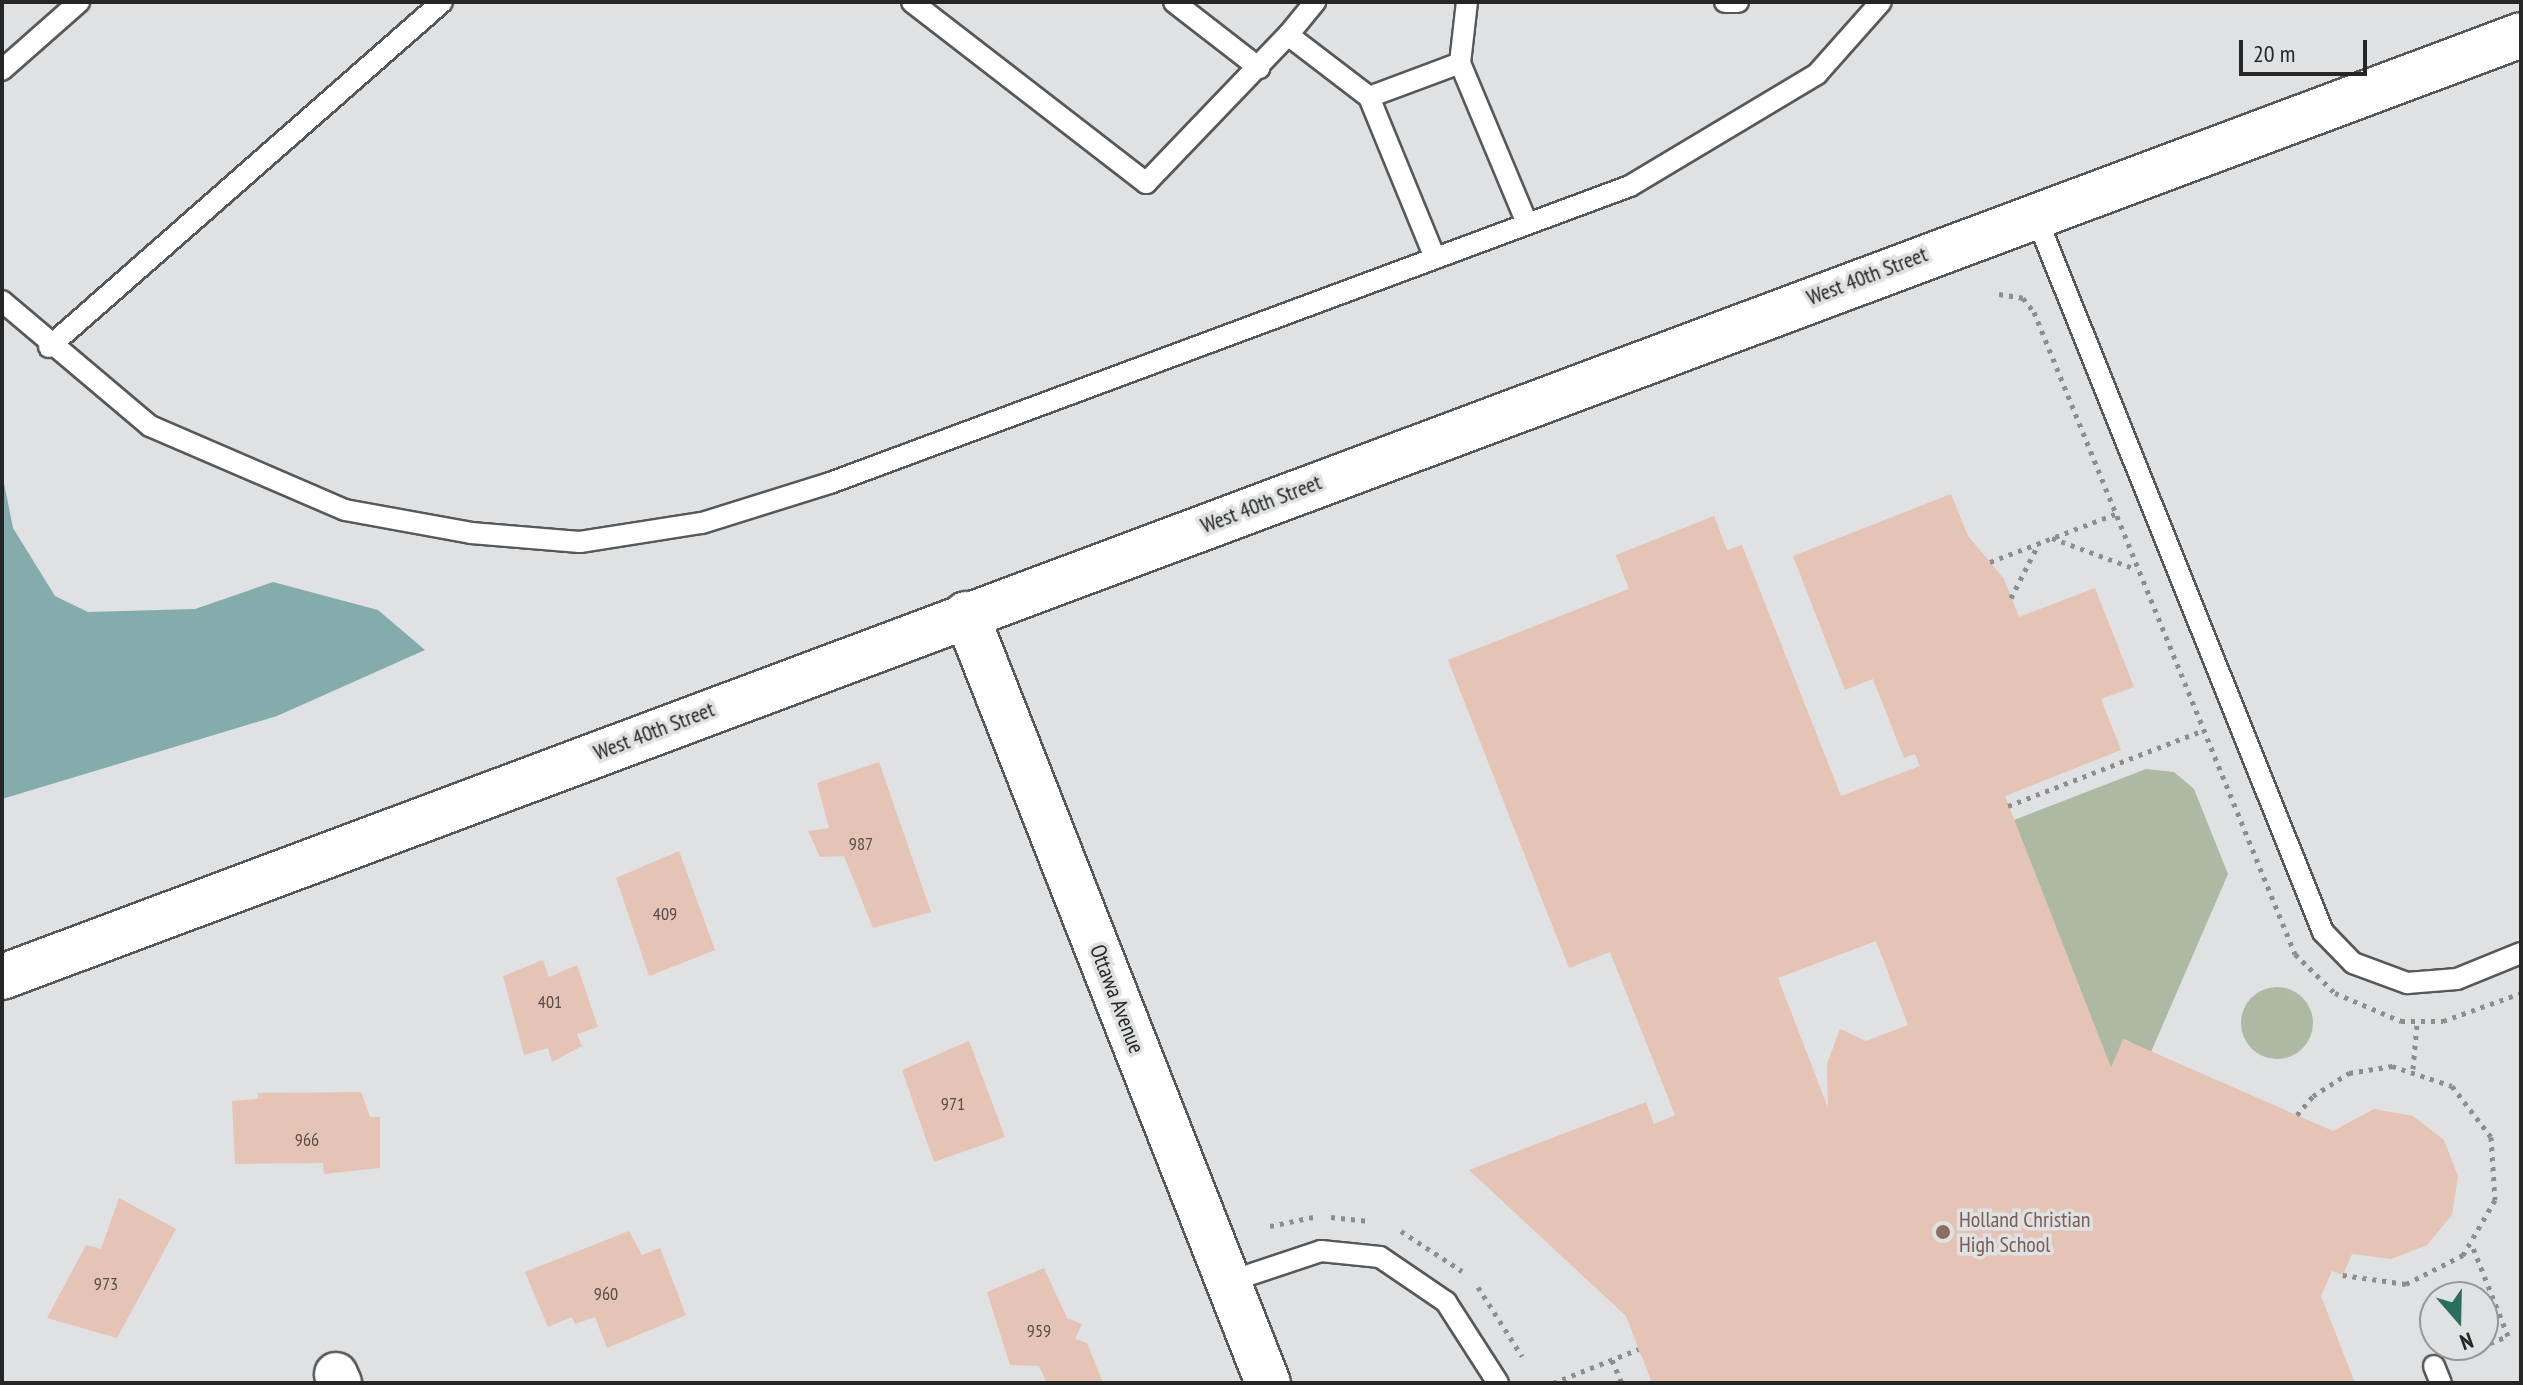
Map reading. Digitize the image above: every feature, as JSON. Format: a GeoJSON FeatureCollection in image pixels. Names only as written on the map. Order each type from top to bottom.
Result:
{"type":"FeatureCollection","features":[{"type":"Feature","properties":{"kind":"street","name":"West 40th Street"},"geometry":{"type":"LineString","coordinates":[[2,977],[2035,214],[2521,35]]}},
{"type":"Feature","properties":{"kind":"street","name":"Ottawa Avenue"},"geometry":{"type":"LineString","coordinates":[[966,614],[1268,1383]]}},
{"type":"Feature","properties":{"kind":"lane"},"geometry":{"type":"LineString","coordinates":[[2,70],[79,2]]}},
{"type":"Feature","properties":{"kind":"lane"},"geometry":{"type":"LineString","coordinates":[[49,347],[442,2]]}},
{"type":"Feature","properties":{"kind":"lane"},"geometry":{"type":"LineString","coordinates":[[912,2],[1146,183],[1259,68],[1315,2]]}},
{"type":"Feature","properties":{"kind":"lane"},"geometry":{"type":"LineString","coordinates":[[1174,2],[1259,68]]}},
{"type":"Feature","properties":{"kind":"lane"},"geometry":{"type":"LineString","coordinates":[[1467,2],[1460,63],[1527,223]]}},
{"type":"Feature","properties":{"kind":"lane"},"geometry":{"type":"LineString","coordinates":[[1725,2],[1738,2]]}},
{"type":"Feature","properties":{"kind":"lane"},"geometry":{"type":"LineString","coordinates":[[2,301],[49,347],[150,426],[345,510],[471,533],[580,542],[702,523],[830,483],[1630,186],[1733,130],[1817,74],[1881,2]]}},
{"type":"Feature","properties":{"kind":"lane"},"geometry":{"type":"LineString","coordinates":[[1288,35],[1369,97],[1435,258]]}},
{"type":"Feature","properties":{"kind":"lane"},"geometry":{"type":"LineString","coordinates":[[1369,97],[1460,63]]}},
{"type":"Feature","properties":{"kind":"lane"},"geometry":{"type":"LineString","coordinates":[[2035,214],[2323,932],[2353,963],[2407,983],[2457,979],[2521,953]]}},
{"type":"Feature","properties":{"kind":"lane"},"geometry":{"type":"LineString","coordinates":[[1228,1282],[1321,1251],[1380,1257],[1446,1302],[1498,1383]]}},
{"type":"Feature","properties":{"kind":"path"},"geometry":{"type":"LineString","coordinates":[[1990,562],[2115,514]]}},
{"type":"Feature","properties":{"kind":"path"},"geometry":{"type":"LineString","coordinates":[[2051,538],[2137,570]]}},
{"type":"Feature","properties":{"kind":"path"},"geometry":{"type":"LineString","coordinates":[[2011,598],[2039,543]]}},
{"type":"Feature","properties":{"kind":"path"},"geometry":{"type":"LineString","coordinates":[[2008,806],[2201,731]]}},
{"type":"Feature","properties":{"kind":"path"},"geometry":{"type":"LineString","coordinates":[[2413,1069],[2417,1023]]}},
{"type":"Feature","properties":{"kind":"path"},"geometry":{"type":"LineString","coordinates":[[2297,1115],[2313,1096],[2349,1073],[2413,1069],[2452,1086],[2491,1137],[2495,1200],[2472,1245],[2446,1268],[2406,1284],[2343,1275]]}},
{"type":"Feature","properties":{"kind":"path"},"geometry":{"type":"LineString","coordinates":[[2438,1374],[2508,1336],[2472,1245]]}},
{"type":"Feature","properties":{"kind":"path"},"geometry":{"type":"LineString","coordinates":[[1553,1383],[1639,1349]]}},
{"type":"Feature","properties":{"kind":"path"},"geometry":{"type":"LineString","coordinates":[[1612,1360],[1622,1383]]}},
{"type":"Feature","properties":{"kind":"green space"},"geometry":{"type":"Polygon","coordinates":[[[2146,769],[2174,772],[2194,789],[2228,874],[2151,1052],[2124,1039],[2111,1068],[2014,820],[2146,769]]]}},
{"type":"Feature","properties":{"kind":"green space"},"geometry":{"type":"Polygon","coordinates":[[[2284,987],[2303,997],[2311,1009],[2311,1037],[2303,1049],[2291,1057],[2270,1059],[2251,1049],[2243,1037],[2241,1016],[2251,997],[2263,989],[2284,987]]]}},
{"type":"Feature","properties":{"kind":"water"},"geometry":{"type":"Polygon","coordinates":[[[2,473],[13,528],[55,596],[88,612],[195,609],[273,582],[378,610],[425,650],[277,716],[2,799],[2,473]]]}},
{"type":"Feature","properties":{"kind":"building"},"geometry":{"type":"Polygon","coordinates":[[[1951,494],[1968,536],[2004,579],[2019,617],[2095,588],[2134,687],[2101,699],[2121,750],[2005,796],[2111,1068],[2123,1039],[2333,1131],[2374,1109],[2413,1116],[2444,1140],[2458,1176],[2452,1215],[2427,1245],[2391,1259],[2352,1254],[2343,1275],[2332,1271],[2321,1296],[2355,1383],[1652,1383],[1626,1316],[1469,1170],[1646,1102],[1654,1124],[1675,1115],[1610,952],[1569,968],[1448,660],[1629,589],[1616,555],[1714,516],[1727,550],[1742,545],[1841,796],[1920,766],[1915,754],[1904,758],[1873,679],[1845,690],[1793,556],[1951,494]],[[1876,941],[1778,978],[1828,1108],[1827,1064],[1840,1029],[1866,1041],[1908,1025],[1876,941]]]}},
{"type":"Feature","properties":{"kind":"building"},"geometry":{"type":"Polygon","coordinates":[[[879,762],[931,912],[873,928],[844,856],[820,857],[808,831],[829,828],[817,783],[879,762]]]}},
{"type":"Feature","properties":{"kind":"building"},"geometry":{"type":"Polygon","coordinates":[[[679,851],[715,950],[649,976],[616,878],[679,851]]]}},
{"type":"Feature","properties":{"kind":"building"},"geometry":{"type":"Polygon","coordinates":[[[543,960],[549,977],[577,965],[598,1027],[577,1034],[582,1046],[552,1062],[548,1048],[524,1055],[503,976],[543,960]]]}},
{"type":"Feature","properties":{"kind":"building"},"geometry":{"type":"Polygon","coordinates":[[[969,1041],[1005,1137],[934,1162],[902,1070],[969,1041]]]}},
{"type":"Feature","properties":{"kind":"building"},"geometry":{"type":"Polygon","coordinates":[[[361,1092],[370,1117],[380,1117],[380,1168],[324,1174],[323,1163],[235,1164],[232,1101],[258,1099],[258,1093],[361,1092]]]}},
{"type":"Feature","properties":{"kind":"building"},"geometry":{"type":"Polygon","coordinates":[[[119,1198],[176,1229],[117,1338],[47,1318],[86,1245],[101,1249],[119,1198]]]}},
{"type":"Feature","properties":{"kind":"building"},"geometry":{"type":"Polygon","coordinates":[[[629,1231],[642,1255],[660,1248],[686,1315],[607,1348],[595,1317],[575,1324],[572,1317],[548,1327],[525,1272],[629,1231]]]}},
{"type":"Feature","properties":{"kind":"building"},"geometry":{"type":"Polygon","coordinates":[[[1044,1268],[1067,1318],[1082,1324],[1075,1339],[1087,1343],[1103,1383],[1047,1383],[1039,1366],[1010,1365],[987,1292],[1044,1268]]]}},
{"type":"Feature","properties":{"kind":"place","name":"Holland Christian High School"},"geometry":{"type":"Point","coordinates":[1943,1232]}}]}
